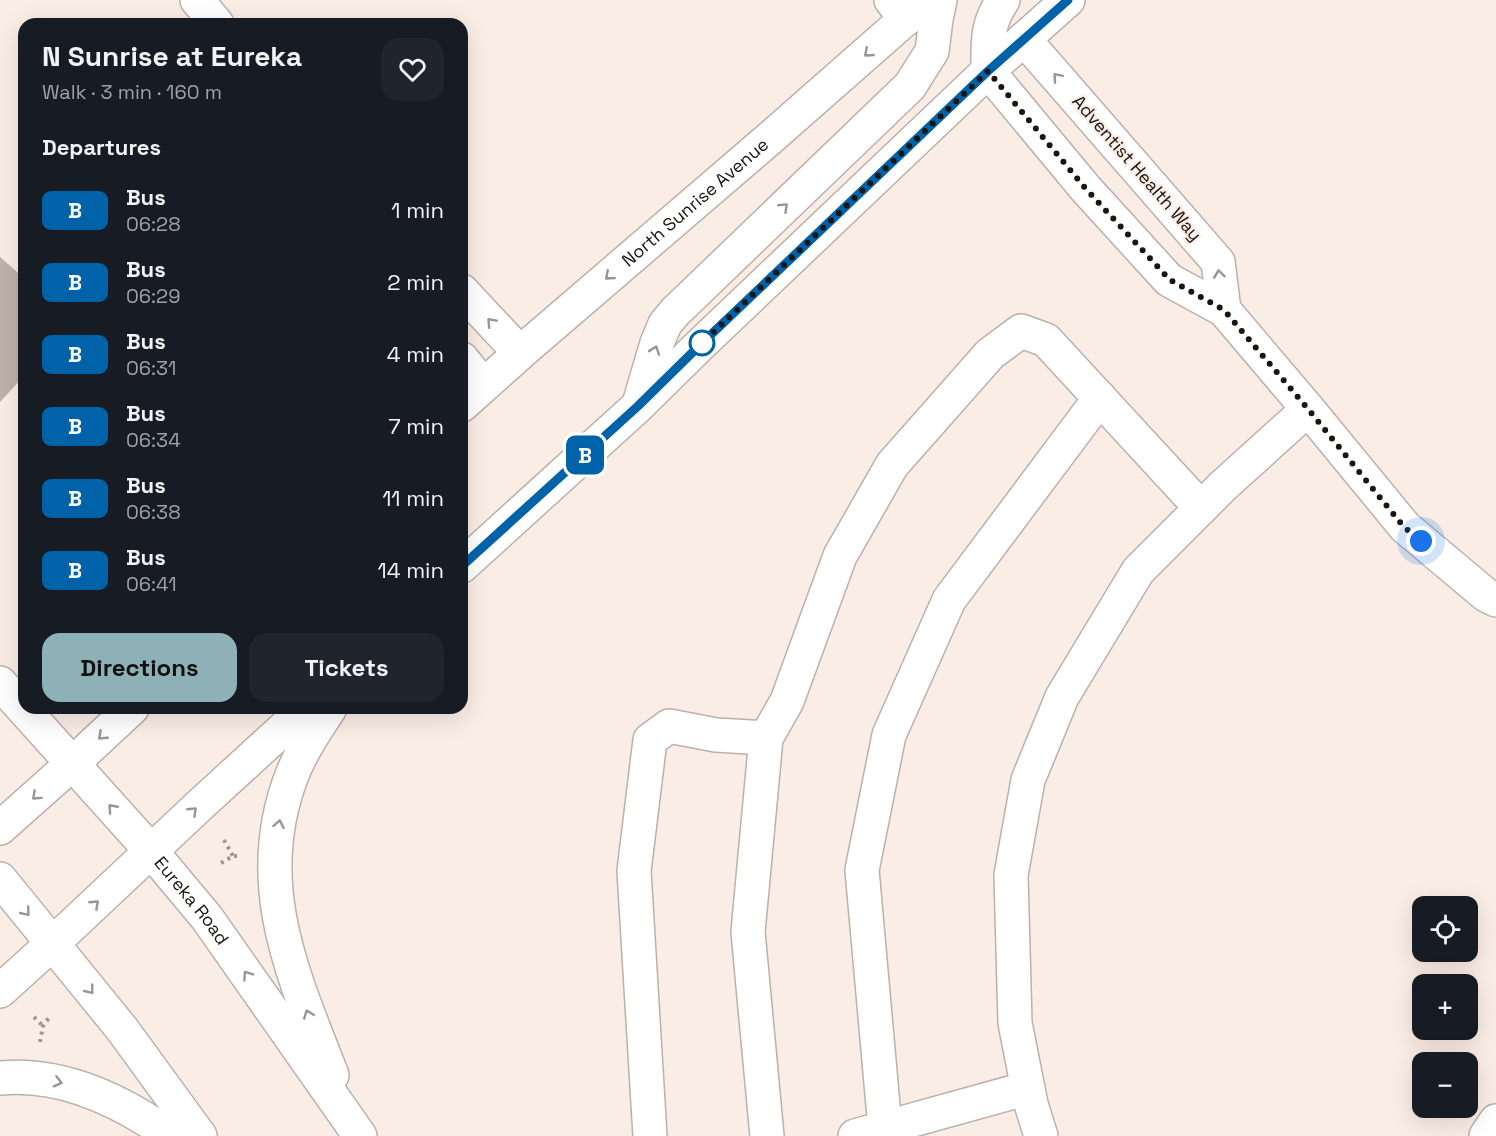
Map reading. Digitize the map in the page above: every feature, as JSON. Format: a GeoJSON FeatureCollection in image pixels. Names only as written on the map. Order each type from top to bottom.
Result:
{"type":"FeatureCollection","features":[{"type":"Feature","properties":{"kind":"main road"},"geometry":{"type":"LineString","coordinates":[[197,0],[212,18]]}},
{"type":"Feature","properties":{"kind":"main road"},"geometry":{"type":"LineString","coordinates":[[638,406],[665,324],[910,86],[932,51],[940,0]]}},
{"type":"Feature","properties":{"kind":"main road"},"geometry":{"type":"LineString","coordinates":[[1003,0],[994,14],[990,27],[988,71],[1086,189],[1170,280],[1224,310],[1404,527],[1486,595],[1496,600]]}},
{"type":"Feature","properties":{"kind":"main road"},"geometry":{"type":"LineString","coordinates":[[468,561],[638,406],[988,71],[1068,0]]}},
{"type":"Feature","properties":{"kind":"main road","name":"North Sunrise Avenue"},"geometry":{"type":"LineString","coordinates":[[472,395],[908,6]]}},
{"type":"Feature","properties":{"kind":"main road","name":"Adventist Health Way"},"geometry":{"type":"LineString","coordinates":[[1024,39],[1218,262],[1224,310]]}},
{"type":"Feature","properties":{"kind":"main road"},"geometry":{"type":"LineString","coordinates":[[468,297],[520,353]]}},
{"type":"Feature","properties":{"kind":"main road"},"geometry":{"type":"LineString","coordinates":[[767,1136],[748,932],[766,738],[787,701],[840,556],[892,465],[990,354],[1021,331],[1046,340],[1201,508]]}},
{"type":"Feature","properties":{"kind":"main road"},"geometry":{"type":"LineString","coordinates":[[1028,1088],[870,1132],[862,870],[889,735],[949,600],[1100,398]]}},
{"type":"Feature","properties":{"kind":"main road"},"geometry":{"type":"LineString","coordinates":[[1041,1136],[1031,1104],[1015,1023],[1011,875],[1028,780],[1062,697],[1137,571],[1308,409]]}},
{"type":"Feature","properties":{"kind":"main road","name":"Eureka Road"},"geometry":{"type":"LineString","coordinates":[[0,683],[18,703]]}},
{"type":"Feature","properties":{"kind":"main road","name":"Eureka Road"},"geometry":{"type":"LineString","coordinates":[[28,714],[151,851],[207,918],[357,1131]]}},
{"type":"Feature","properties":{"kind":"main road"},"geometry":{"type":"LineString","coordinates":[[0,828],[126,714]]}},
{"type":"Feature","properties":{"kind":"main road"},"geometry":{"type":"LineString","coordinates":[[0,991],[299,714]]}},
{"type":"Feature","properties":{"kind":"main road"},"geometry":{"type":"LineString","coordinates":[[326,714],[306,745],[292,775],[284,800],[277,832],[275,886],[285,945],[298,986],[357,1131]]}},
{"type":"Feature","properties":{"kind":"main road"},"geometry":{"type":"LineString","coordinates":[[650,1136],[634,871],[650,740],[669,726],[716,735],[766,738]]}},
{"type":"Feature","properties":{"kind":"main road"},"geometry":{"type":"LineString","coordinates":[[0,879],[122,1029],[200,1136]]}},
{"type":"Feature","properties":{"kind":"main road"},"geometry":{"type":"LineString","coordinates":[[0,1078],[34,1077],[62,1082],[131,1111],[171,1136]]}},
{"type":"Feature","properties":{"kind":"main road"},"geometry":{"type":"LineString","coordinates":[[1486,1136],[1496,1121]]}},
{"type":"Feature","properties":{"kind":"path"},"geometry":{"type":"LineString","coordinates":[[224,840],[233,856]]}},
{"type":"Feature","properties":{"kind":"path"},"geometry":{"type":"LineString","coordinates":[[34,1017],[43,1026]]}},
{"type":"Feature","properties":{"kind":"building"},"geometry":{"type":"Polygon","coordinates":[[[0,257],[18,273],[18,382],[0,402],[0,257]]]}},
{"type":"Feature","properties":{"kind":"bus line","name":"B"},"geometry":{"type":"LineString","coordinates":[[468,561],[638,406],[988,71],[1068,0]]}},
{"type":"Feature","properties":{"kind":"route"},"geometry":{"type":"LineString","coordinates":[[702,343],[700,345],[988,71],[1086,189],[1170,280],[1224,310],[1404,527],[1421,541]]}}]}
